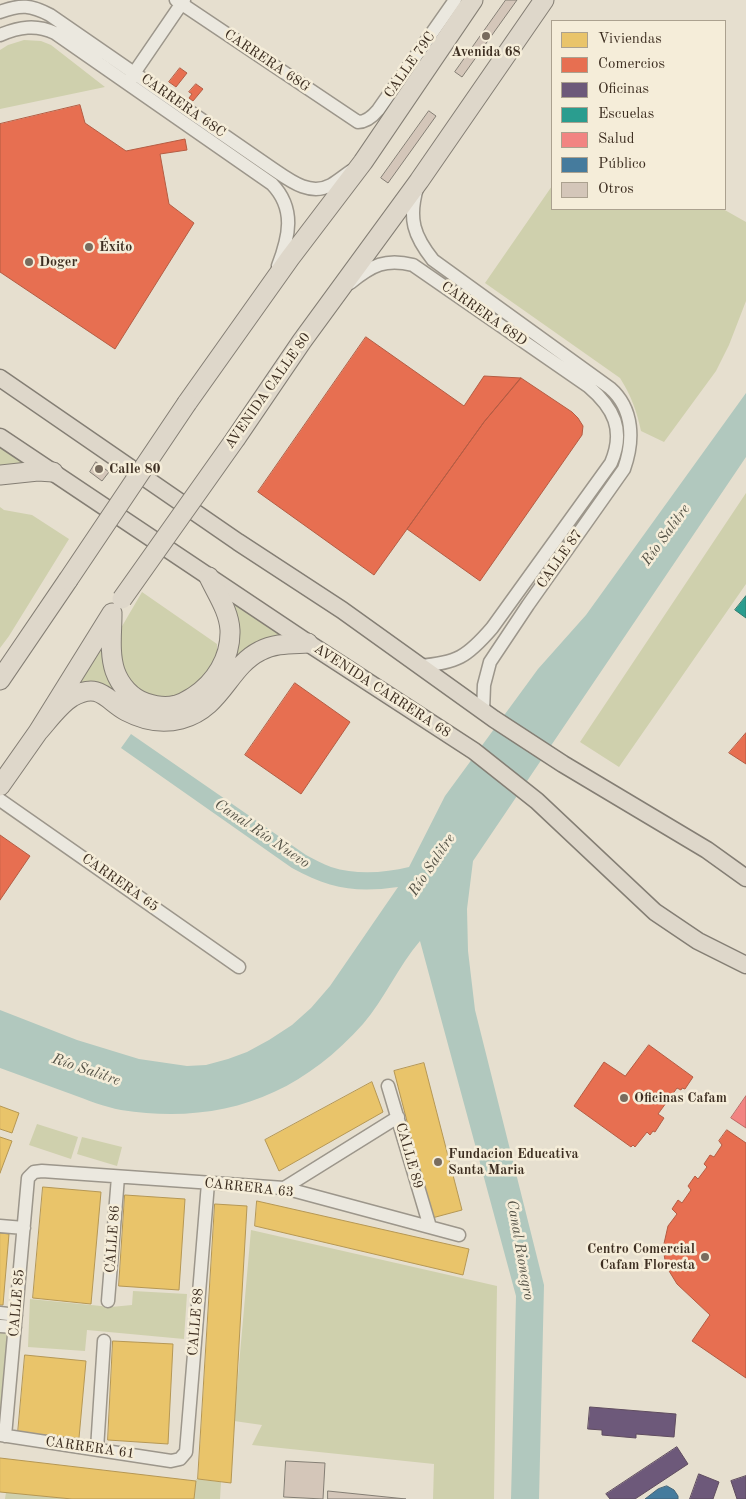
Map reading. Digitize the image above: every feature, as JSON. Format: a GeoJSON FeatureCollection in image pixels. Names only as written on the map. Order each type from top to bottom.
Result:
{"type":"FeatureCollection","features":[{"type":"Feature","properties":{"kind":"highway"},"geometry":{"type":"LineString","coordinates":[[0,680],[187,404],[272,284],[363,162],[424,58],[473,0]]}},
{"type":"Feature","properties":{"kind":"highway","name":"AVENIDA CALLE 80"},"geometry":{"type":"LineString","coordinates":[[0,786],[38,732],[117,606],[544,0]]}},
{"type":"Feature","properties":{"kind":"highway"},"geometry":{"type":"LineString","coordinates":[[0,475],[38,471],[53,472]]}},
{"type":"Feature","properties":{"kind":"highway"},"geometry":{"type":"LineString","coordinates":[[117,606],[113,662],[116,673],[125,688],[138,700],[152,705],[177,705],[205,689],[225,659],[229,646],[230,630],[227,616],[209,577]]}},
{"type":"Feature","properties":{"kind":"highway"},"geometry":{"type":"LineString","coordinates":[[0,657],[26,640]]}},
{"type":"Feature","properties":{"kind":"highway"},"geometry":{"type":"LineString","coordinates":[[38,732],[65,703],[73,697],[87,692],[103,694],[125,711],[147,720],[167,722],[182,719],[199,712],[214,700],[240,667],[258,652],[268,647],[308,644]]}},
{"type":"Feature","properties":{"kind":"main road"},"geometry":{"type":"LineString","coordinates":[[0,378],[238,542],[342,610],[488,716],[563,764],[684,836],[746,878]]}},
{"type":"Feature","properties":{"kind":"main road","name":"AVENIDA CARRERA 68"},"geometry":{"type":"LineString","coordinates":[[0,438],[308,644],[474,751],[537,801],[655,912],[698,941],[746,966]]}},
{"type":"Feature","properties":{"kind":"street"},"geometry":{"type":"LineString","coordinates":[[131,78],[180,1]]}},
{"type":"Feature","properties":{"kind":"street","name":"CARRERA 68G"},"geometry":{"type":"LineString","coordinates":[[180,1],[358,122]]}},
{"type":"Feature","properties":{"kind":"street","name":"CALLE 79C"},"geometry":{"type":"LineString","coordinates":[[358,122],[368,120],[424,58],[453,1]]}},
{"type":"Feature","properties":{"kind":"street","name":"CARRERA 68C"},"geometry":{"type":"LineString","coordinates":[[0,12],[24,6],[36,8],[50,15],[131,78],[259,167],[304,188],[326,187],[363,162]]}},
{"type":"Feature","properties":{"kind":"street","name":"CARRERA 68C"},"geometry":{"type":"LineString","coordinates":[[0,35],[13,29],[38,27],[55,33],[131,78]]}},
{"type":"Feature","properties":{"kind":"street","name":"CARRERA 68C"},"geometry":{"type":"LineString","coordinates":[[259,167],[282,196],[288,218],[286,245],[272,284]]}},
{"type":"Feature","properties":{"kind":"street","name":"CARRERA 68D"},"geometry":{"type":"LineString","coordinates":[[419,180],[413,204],[413,223],[416,236],[433,260],[610,388],[617,394],[624,405]]}},
{"type":"Feature","properties":{"kind":"street","name":"CARRERA 68D"},"geometry":{"type":"LineString","coordinates":[[337,294],[357,277],[373,267],[388,262],[400,262],[414,266],[588,386],[609,406],[616,423]]}},
{"type":"Feature","properties":{"kind":"street","name":"CALLE 87"},"geometry":{"type":"LineString","coordinates":[[488,716],[484,685],[490,662],[624,469],[631,433],[624,405]]}},
{"type":"Feature","properties":{"kind":"street","name":"CALLE 87"},"geometry":{"type":"LineString","coordinates":[[419,666],[455,660],[477,645],[492,628],[611,463],[616,452],[618,440],[616,423]]}},
{"type":"Feature","properties":{"kind":"street","name":"CARRERA 65"},"geometry":{"type":"LineString","coordinates":[[0,800],[239,966]]}},
{"type":"Feature","properties":{"kind":"street","name":"CALLE 89"},"geometry":{"type":"LineString","coordinates":[[388,1086],[430,1226]]}},
{"type":"Feature","properties":{"kind":"street"},"geometry":{"type":"LineString","coordinates":[[284,1188],[398,1117]]}},
{"type":"Feature","properties":{"kind":"street","name":"CARRERA 63"},"geometry":{"type":"LineString","coordinates":[[34,1172],[42,1171],[284,1188],[459,1235]]}},
{"type":"Feature","properties":{"kind":"street","name":"CALLE 85"},"geometry":{"type":"LineString","coordinates":[[3,1435],[16,1321],[28,1178],[34,1172]]}},
{"type":"Feature","properties":{"kind":"street","name":"CALLE 86"},"geometry":{"type":"LineString","coordinates":[[108,1301],[118,1177]]}},
{"type":"Feature","properties":{"kind":"street","name":"CALLE 88"},"geometry":{"type":"LineString","coordinates":[[180,1459],[186,1452],[208,1183]]}},
{"type":"Feature","properties":{"kind":"street"},"geometry":{"type":"LineString","coordinates":[[0,1226],[24,1228]]}},
{"type":"Feature","properties":{"kind":"street"},"geometry":{"type":"LineString","coordinates":[[0,1314],[16,1321]]}},
{"type":"Feature","properties":{"kind":"street"},"geometry":{"type":"LineString","coordinates":[[0,1326],[16,1321]]}},
{"type":"Feature","properties":{"kind":"street"},"geometry":{"type":"LineString","coordinates":[[97,1449],[104,1341]]}},
{"type":"Feature","properties":{"kind":"street","name":"CARRERA 61"},"geometry":{"type":"LineString","coordinates":[[3,1435],[171,1460],[180,1459]]}},
{"type":"Feature","properties":{"kind":"green space"},"geometry":{"type":"Polygon","coordinates":[[[24,40],[41,41],[51,45],[105,87],[0,109],[0,50],[8,45],[24,40]]]}},
{"type":"Feature","properties":{"kind":"green space"},"geometry":{"type":"Polygon","coordinates":[[[551,187],[551,210],[725,210],[746,222],[746,301],[729,345],[716,371],[664,442],[641,431],[633,404],[620,378],[485,283],[551,187]]]}},
{"type":"Feature","properties":{"kind":"green space"},"geometry":{"type":"Polygon","coordinates":[[[0,445],[33,467],[0,469],[0,445]]]}},
{"type":"Feature","properties":{"kind":"green space"},"geometry":{"type":"Polygon","coordinates":[[[746,493],[746,584],[619,767],[580,742],[746,493]]]}},
{"type":"Feature","properties":{"kind":"green space"},"geometry":{"type":"Polygon","coordinates":[[[0,507],[4,510],[32,515],[69,539],[0,648],[0,507]]]}},
{"type":"Feature","properties":{"kind":"green space"},"geometry":{"type":"Polygon","coordinates":[[[142,592],[217,644],[217,661],[189,693],[170,698],[152,699],[138,691],[124,674],[119,639],[121,628],[142,592]]]}},
{"type":"Feature","properties":{"kind":"green space"},"geometry":{"type":"Polygon","coordinates":[[[231,600],[292,640],[225,671],[236,618],[231,600]]]}},
{"type":"Feature","properties":{"kind":"green space"},"geometry":{"type":"Polygon","coordinates":[[[107,640],[122,696],[104,687],[74,687],[107,640]]]}},
{"type":"Feature","properties":{"kind":"green space"},"geometry":{"type":"Polygon","coordinates":[[[37,1124],[78,1137],[71,1159],[29,1145],[37,1124]]]}},
{"type":"Feature","properties":{"kind":"green space"},"geometry":{"type":"Polygon","coordinates":[[[82,1137],[122,1147],[117,1166],[77,1154],[82,1137]]]}},
{"type":"Feature","properties":{"kind":"green space"},"geometry":{"type":"Polygon","coordinates":[[[251,1230],[497,1286],[494,1499],[433,1499],[434,1464],[252,1445],[262,1425],[234,1421],[251,1230]]]}},
{"type":"Feature","properties":{"kind":"green space"},"geometry":{"type":"Polygon","coordinates":[[[133,1291],[187,1294],[184,1339],[87,1330],[85,1351],[28,1347],[30,1299],[111,1307],[132,1305],[133,1291]]]}},
{"type":"Feature","properties":{"kind":"green space"},"geometry":{"type":"Polygon","coordinates":[[[0,1331],[8,1331],[1,1430],[0,1430],[0,1331]]]}},
{"type":"Feature","properties":{"kind":"green space"},"geometry":{"type":"Polygon","coordinates":[[[196,1479],[221,1482],[220,1499],[194,1499],[196,1479]]]}},
{"type":"Feature","properties":{"kind":"green space"},"geometry":{"type":"Polygon","coordinates":[[[6,1492],[72,1499],[5,1499],[6,1492]]]}},
{"type":"Feature","properties":{"kind":"water"},"geometry":{"type":"Polygon","coordinates":[[[746,393],[746,457],[473,861],[467,909],[468,951],[475,1010],[544,1285],[539,1499],[511,1499],[516,1296],[420,941],[412,950],[371,1015],[338,1050],[311,1071],[283,1088],[254,1100],[223,1109],[157,1114],[121,1110],[96,1103],[0,1068],[0,1010],[77,1040],[139,1059],[187,1066],[206,1065],[247,1052],[292,1025],[311,1008],[330,986],[398,887],[369,890],[344,888],[319,881],[292,868],[121,748],[131,734],[306,855],[322,863],[341,870],[360,872],[390,871],[409,867],[445,796],[538,669],[586,615],[746,393]]]}},
{"type":"Feature","properties":{"kind":"building: Viviendas"},"geometry":{"type":"Polygon","coordinates":[[[424,1063],[462,1210],[432,1218],[394,1071],[424,1063]]]}},
{"type":"Feature","properties":{"kind":"building: Viviendas"},"geometry":{"type":"Polygon","coordinates":[[[372,1082],[383,1112],[279,1171],[265,1140],[372,1082]]]}},
{"type":"Feature","properties":{"kind":"building: Viviendas"},"geometry":{"type":"Polygon","coordinates":[[[0,1106],[19,1113],[12,1133],[0,1129],[0,1106]]]}},
{"type":"Feature","properties":{"kind":"building: Viviendas"},"geometry":{"type":"Polygon","coordinates":[[[0,1137],[12,1141],[0,1173],[0,1137]]]}},
{"type":"Feature","properties":{"kind":"building: Viviendas"},"geometry":{"type":"Polygon","coordinates":[[[43,1187],[101,1192],[91,1304],[33,1298],[43,1187]]]}},
{"type":"Feature","properties":{"kind":"building: Viviendas"},"geometry":{"type":"Polygon","coordinates":[[[125,1195],[185,1199],[179,1290],[119,1286],[125,1195]]]}},
{"type":"Feature","properties":{"kind":"building: Viviendas"},"geometry":{"type":"Polygon","coordinates":[[[257,1201],[469,1249],[463,1275],[255,1226],[257,1201]]]}},
{"type":"Feature","properties":{"kind":"building: Viviendas"},"geometry":{"type":"Polygon","coordinates":[[[215,1204],[247,1206],[231,1483],[198,1479],[215,1204]]]}},
{"type":"Feature","properties":{"kind":"building: Viviendas"},"geometry":{"type":"Polygon","coordinates":[[[0,1233],[9,1234],[3,1305],[0,1305],[0,1233]]]}},
{"type":"Feature","properties":{"kind":"building: Viviendas"},"geometry":{"type":"Polygon","coordinates":[[[113,1341],[173,1344],[168,1444],[108,1440],[113,1341]]]}},
{"type":"Feature","properties":{"kind":"building: Viviendas"},"geometry":{"type":"Polygon","coordinates":[[[25,1355],[86,1361],[79,1438],[18,1433],[25,1355]]]}},
{"type":"Feature","properties":{"kind":"building: Viviendas"},"geometry":{"type":"Polygon","coordinates":[[[0,1458],[196,1481],[194,1499],[72,1499],[0,1492],[0,1458]]]}},
{"type":"Feature","properties":{"kind":"building: Comercios"},"geometry":{"type":"Polygon","coordinates":[[[180,68],[187,73],[176,87],[169,82],[180,68]]]}},
{"type":"Feature","properties":{"kind":"building: Comercios"},"geometry":{"type":"Polygon","coordinates":[[[196,84],[203,89],[193,101],[189,98],[192,94],[189,92],[196,84]]]}},
{"type":"Feature","properties":{"kind":"building: Comercios","name":"Éxito"},"geometry":{"type":"Polygon","coordinates":[[[80,105],[85,123],[126,151],[185,139],[187,150],[160,154],[169,204],[194,223],[115,349],[0,272],[0,124],[80,105]]]}},
{"type":"Feature","properties":{"kind":"building: Comercios"},"geometry":{"type":"Polygon","coordinates":[[[366,337],[464,406],[484,376],[521,378],[484,422],[374,575],[258,492],[366,337]]]}},
{"type":"Feature","properties":{"kind":"building: Comercios"},"geometry":{"type":"Polygon","coordinates":[[[521,378],[572,412],[583,426],[582,435],[480,581],[407,529],[484,422],[521,378]]]}},
{"type":"Feature","properties":{"kind":"building: Comercios"},"geometry":{"type":"Polygon","coordinates":[[[295,683],[350,722],[301,794],[245,755],[295,683]]]}},
{"type":"Feature","properties":{"kind":"building: Comercios"},"geometry":{"type":"Polygon","coordinates":[[[746,733],[746,764],[729,753],[746,733]]]}},
{"type":"Feature","properties":{"kind":"building: Comercios"},"geometry":{"type":"Polygon","coordinates":[[[0,835],[30,856],[0,900],[0,835]]]}},
{"type":"Feature","properties":{"kind":"building: Comercios","name":"Oficinas Cafam"},"geometry":{"type":"Polygon","coordinates":[[[649,1045],[693,1077],[685,1089],[677,1088],[658,1114],[664,1118],[655,1132],[653,1131],[650,1135],[647,1132],[635,1147],[633,1145],[631,1147],[574,1106],[604,1062],[625,1076],[649,1045]]]}},
{"type":"Feature","properties":{"kind":"building: Comercios","name":"Centro Comercial Cafam Floresta"},"geometry":{"type":"Polygon","coordinates":[[[727,1130],[746,1143],[746,1378],[692,1341],[710,1315],[677,1284],[666,1266],[663,1248],[668,1226],[677,1214],[672,1209],[678,1200],[682,1203],[691,1190],[688,1186],[695,1176],[698,1179],[707,1167],[704,1164],[710,1155],[714,1157],[722,1145],[719,1141],[727,1130]]]}},
{"type":"Feature","properties":{"kind":"building: Oficinas"},"geometry":{"type":"Polygon","coordinates":[[[590,1407],[676,1414],[674,1437],[636,1434],[636,1438],[602,1435],[602,1430],[588,1429],[590,1407]]]}},
{"type":"Feature","properties":{"kind":"building: Oficinas"},"geometry":{"type":"Polygon","coordinates":[[[677,1447],[688,1464],[635,1499],[610,1499],[606,1494],[677,1447]]]}},
{"type":"Feature","properties":{"kind":"building: Oficinas"},"geometry":{"type":"Polygon","coordinates":[[[699,1474],[719,1482],[713,1499],[690,1499],[699,1474]]]}},
{"type":"Feature","properties":{"kind":"building: Oficinas"},"geometry":{"type":"Polygon","coordinates":[[[746,1476],[746,1499],[737,1499],[731,1481],[746,1476]]]}},
{"type":"Feature","properties":{"kind":"building: Escuelas"},"geometry":{"type":"Polygon","coordinates":[[[746,596],[746,618],[735,610],[746,596]]]}},
{"type":"Feature","properties":{"kind":"building: Salud"},"geometry":{"type":"Polygon","coordinates":[[[746,1096],[746,1128],[731,1118],[746,1096]]]}},
{"type":"Feature","properties":{"kind":"building: Público"},"geometry":{"type":"Polygon","coordinates":[[[667,1486],[674,1490],[678,1499],[645,1499],[658,1489],[667,1486]]]}},
{"type":"Feature","properties":{"kind":"building: Otros","name":"Avenida 68"},"geometry":{"type":"Polygon","coordinates":[[[506,0],[517,0],[462,77],[455,72],[506,0]]]}},
{"type":"Feature","properties":{"kind":"building: Otros"},"geometry":{"type":"Polygon","coordinates":[[[429,111],[436,116],[388,183],[381,178],[429,111]]]}},
{"type":"Feature","properties":{"kind":"building: Otros","name":"Calle 80"},"geometry":{"type":"Polygon","coordinates":[[[96,462],[109,472],[102,481],[90,472],[96,462]]]}},
{"type":"Feature","properties":{"kind":"building: Otros"},"geometry":{"type":"Polygon","coordinates":[[[286,1461],[325,1463],[323,1499],[284,1497],[286,1461]]]}},
{"type":"Feature","properties":{"kind":"building: Otros"},"geometry":{"type":"Polygon","coordinates":[[[328,1491],[406,1499],[328,1499],[328,1491]]]}},
{"type":"Feature","properties":{"kind":"place","name":"Avenida 68"},"geometry":{"type":"Point","coordinates":[486,36]}},
{"type":"Feature","properties":{"kind":"place","name":"Éxito"},"geometry":{"type":"Point","coordinates":[89,247]}},
{"type":"Feature","properties":{"kind":"place","name":"Doger"},"geometry":{"type":"Point","coordinates":[29,262]}},
{"type":"Feature","properties":{"kind":"place","name":"Calle 80"},"geometry":{"type":"Point","coordinates":[99,469]}},
{"type":"Feature","properties":{"kind":"place","name":"Oficinas Cafam"},"geometry":{"type":"Point","coordinates":[624,1098]}},
{"type":"Feature","properties":{"kind":"place","name":"Fundacion Educativa Santa Maria"},"geometry":{"type":"Point","coordinates":[438,1162]}},
{"type":"Feature","properties":{"kind":"place","name":"Centro Comercial Cafam Floresta"},"geometry":{"type":"Point","coordinates":[705,1257]}},
{"type":"Feature","properties":{"kind":"water label","name":"Río Salitre"},"geometry":{"type":"Point","coordinates":[666,535]}},
{"type":"Feature","properties":{"kind":"water label","name":"Canal Río Nuevo"},"geometry":{"type":"Point","coordinates":[262,834]}},
{"type":"Feature","properties":{"kind":"water label","name":"Río Salitre"},"geometry":{"type":"Point","coordinates":[432,865]}},
{"type":"Feature","properties":{"kind":"water label","name":"Río Salitre"},"geometry":{"type":"Point","coordinates":[86,1070]}},
{"type":"Feature","properties":{"kind":"water label","name":"Canal Rionegro"},"geometry":{"type":"Point","coordinates":[520,1250]}}]}
